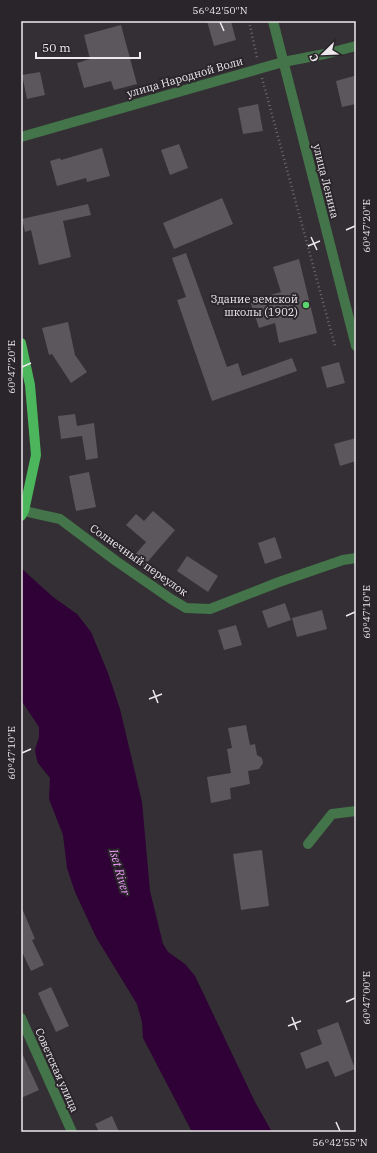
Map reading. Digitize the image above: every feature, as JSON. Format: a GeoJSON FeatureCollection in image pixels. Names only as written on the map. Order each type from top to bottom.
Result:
{"type":"FeatureCollection","features":[{"type":"Feature","properties":{"kind":"main road"},"geometry":{"type":"LineString","coordinates":[[21,344],[30,385],[36,455],[23,514]]}},
{"type":"Feature","properties":{"kind":"street","name":"улица Ленина"},"geometry":{"type":"LineString","coordinates":[[273,21],[356,346]]}},
{"type":"Feature","properties":{"kind":"street","name":"улица Народной Воли"},"geometry":{"type":"LineString","coordinates":[[21,137],[283,62],[356,46]]}},
{"type":"Feature","properties":{"kind":"street","name":"Солнечный переулок"},"geometry":{"type":"LineString","coordinates":[[23,514],[60,519],[116,561],[186,608],[210,609],[343,560],[356,558]]}},
{"type":"Feature","properties":{"kind":"street"},"geometry":{"type":"LineString","coordinates":[[308,844],[332,814],[356,811]]}},
{"type":"Feature","properties":{"kind":"street","name":"Советская улица"},"geometry":{"type":"LineString","coordinates":[[21,1018],[72,1132]]}},
{"type":"Feature","properties":{"kind":"path"},"geometry":{"type":"LineString","coordinates":[[249,21],[259,69],[335,346]]}},
{"type":"Feature","properties":{"kind":"water","name":"Iset River"},"geometry":{"type":"Polygon","coordinates":[[[21,568],[53,597],[77,614],[91,632],[108,673],[120,709],[142,802],[150,891],[163,944],[168,952],[185,964],[195,976],[255,1102],[272,1132],[192,1132],[143,1038],[142,1022],[137,1004],[96,937],[75,892],[67,868],[63,835],[49,799],[50,778],[38,763],[36,756],[35,750],[39,737],[39,727],[21,700],[21,568]]]}},
{"type":"Feature","properties":{"kind":"building"},"geometry":{"type":"Polygon","coordinates":[[[207,21],[231,21],[236,40],[214,46],[207,21]]]}},
{"type":"Feature","properties":{"kind":"building"},"geometry":{"type":"Polygon","coordinates":[[[121,25],[137,84],[114,90],[111,81],[84,88],[77,63],[90,59],[84,35],[121,25]]]}},
{"type":"Feature","properties":{"kind":"building"},"geometry":{"type":"Polygon","coordinates":[[[40,72],[45,95],[27,99],[22,75],[40,72]]]}},
{"type":"Feature","properties":{"kind":"building"},"geometry":{"type":"Polygon","coordinates":[[[354,76],[356,86],[356,104],[342,107],[336,81],[354,76]]]}},
{"type":"Feature","properties":{"kind":"building"},"geometry":{"type":"Polygon","coordinates":[[[258,104],[263,131],[243,134],[238,108],[258,104]]]}},
{"type":"Feature","properties":{"kind":"building"},"geometry":{"type":"Polygon","coordinates":[[[179,144],[188,168],[170,175],[161,150],[179,144]]]}},
{"type":"Feature","properties":{"kind":"building"},"geometry":{"type":"Polygon","coordinates":[[[102,148],[110,176],[87,182],[86,178],[57,186],[50,161],[60,158],[61,160],[102,148]]]}},
{"type":"Feature","properties":{"kind":"building"},"geometry":{"type":"Polygon","coordinates":[[[222,198],[233,224],[174,249],[163,223],[222,198]]]}},
{"type":"Feature","properties":{"kind":"building"},"geometry":{"type":"Polygon","coordinates":[[[88,204],[91,215],[63,221],[71,257],[39,265],[31,230],[25,232],[22,219],[88,204]]]}},
{"type":"Feature","properties":{"kind":"building"},"geometry":{"type":"Polygon","coordinates":[[[186,253],[227,367],[238,363],[242,376],[292,358],[297,371],[212,401],[177,300],[186,297],[172,258],[186,253]]]}},
{"type":"Feature","properties":{"kind":"building"},"geometry":{"type":"Polygon","coordinates":[[[299,259],[317,333],[279,343],[275,323],[259,328],[250,301],[281,292],[273,267],[299,259]]]}},
{"type":"Feature","properties":{"kind":"building"},"geometry":{"type":"Polygon","coordinates":[[[68,322],[75,355],[87,372],[71,383],[52,354],[49,355],[42,328],[68,322]]]}},
{"type":"Feature","properties":{"kind":"building"},"geometry":{"type":"Polygon","coordinates":[[[339,362],[345,383],[327,388],[321,367],[339,362]]]}},
{"type":"Feature","properties":{"kind":"building"},"geometry":{"type":"Polygon","coordinates":[[[75,414],[77,426],[94,423],[98,458],[86,460],[82,436],[61,439],[58,416],[75,414]]]}},
{"type":"Feature","properties":{"kind":"building"},"geometry":{"type":"Polygon","coordinates":[[[356,438],[356,461],[340,466],[334,444],[356,438]]]}},
{"type":"Feature","properties":{"kind":"building"},"geometry":{"type":"Polygon","coordinates":[[[89,472],[96,507],[76,511],[69,476],[89,472]]]}},
{"type":"Feature","properties":{"kind":"building"},"geometry":{"type":"Polygon","coordinates":[[[153,511],[175,530],[144,566],[134,556],[146,542],[126,525],[136,514],[144,521],[153,511]]]}},
{"type":"Feature","properties":{"kind":"building"},"geometry":{"type":"Polygon","coordinates":[[[275,537],[282,558],[265,564],[258,543],[275,537]]]}},
{"type":"Feature","properties":{"kind":"building"},"geometry":{"type":"Polygon","coordinates":[[[187,556],[218,576],[208,592],[177,571],[187,556]]]}},
{"type":"Feature","properties":{"kind":"building"},"geometry":{"type":"Polygon","coordinates":[[[285,603],[291,620],[268,628],[262,611],[285,603]]]}},
{"type":"Feature","properties":{"kind":"building"},"geometry":{"type":"Polygon","coordinates":[[[322,610],[327,629],[297,637],[292,618],[322,610]]]}},
{"type":"Feature","properties":{"kind":"building"},"geometry":{"type":"Polygon","coordinates":[[[236,625],[242,645],[224,650],[218,630],[236,625]]]}},
{"type":"Feature","properties":{"kind":"building"},"geometry":{"type":"Polygon","coordinates":[[[246,725],[250,745],[255,744],[257,755],[262,758],[263,763],[259,769],[248,771],[250,784],[230,788],[231,799],[211,803],[207,777],[231,773],[227,749],[232,748],[228,728],[246,725]]]}},
{"type":"Feature","properties":{"kind":"building"},"geometry":{"type":"Polygon","coordinates":[[[262,850],[269,906],[241,910],[233,854],[262,850]]]}},
{"type":"Feature","properties":{"kind":"building"},"geometry":{"type":"Polygon","coordinates":[[[21,906],[35,939],[32,940],[44,965],[31,971],[21,950],[21,906]]]}},
{"type":"Feature","properties":{"kind":"building"},"geometry":{"type":"Polygon","coordinates":[[[51,987],[69,1026],[56,1032],[38,993],[51,987]]]}},
{"type":"Feature","properties":{"kind":"building"},"geometry":{"type":"Polygon","coordinates":[[[338,1022],[355,1069],[335,1077],[328,1061],[306,1069],[300,1053],[322,1044],[317,1030],[338,1022]]]}},
{"type":"Feature","properties":{"kind":"building"},"geometry":{"type":"Polygon","coordinates":[[[21,1051],[39,1090],[21,1098],[21,1051]]]}},
{"type":"Feature","properties":{"kind":"building"},"geometry":{"type":"Polygon","coordinates":[[[112,1116],[119,1132],[99,1132],[95,1124],[112,1116]]]}},
{"type":"Feature","properties":{"kind":"place","name":"Здание земской школы (1902)"},"geometry":{"type":"Point","coordinates":[306,305]}}]}
